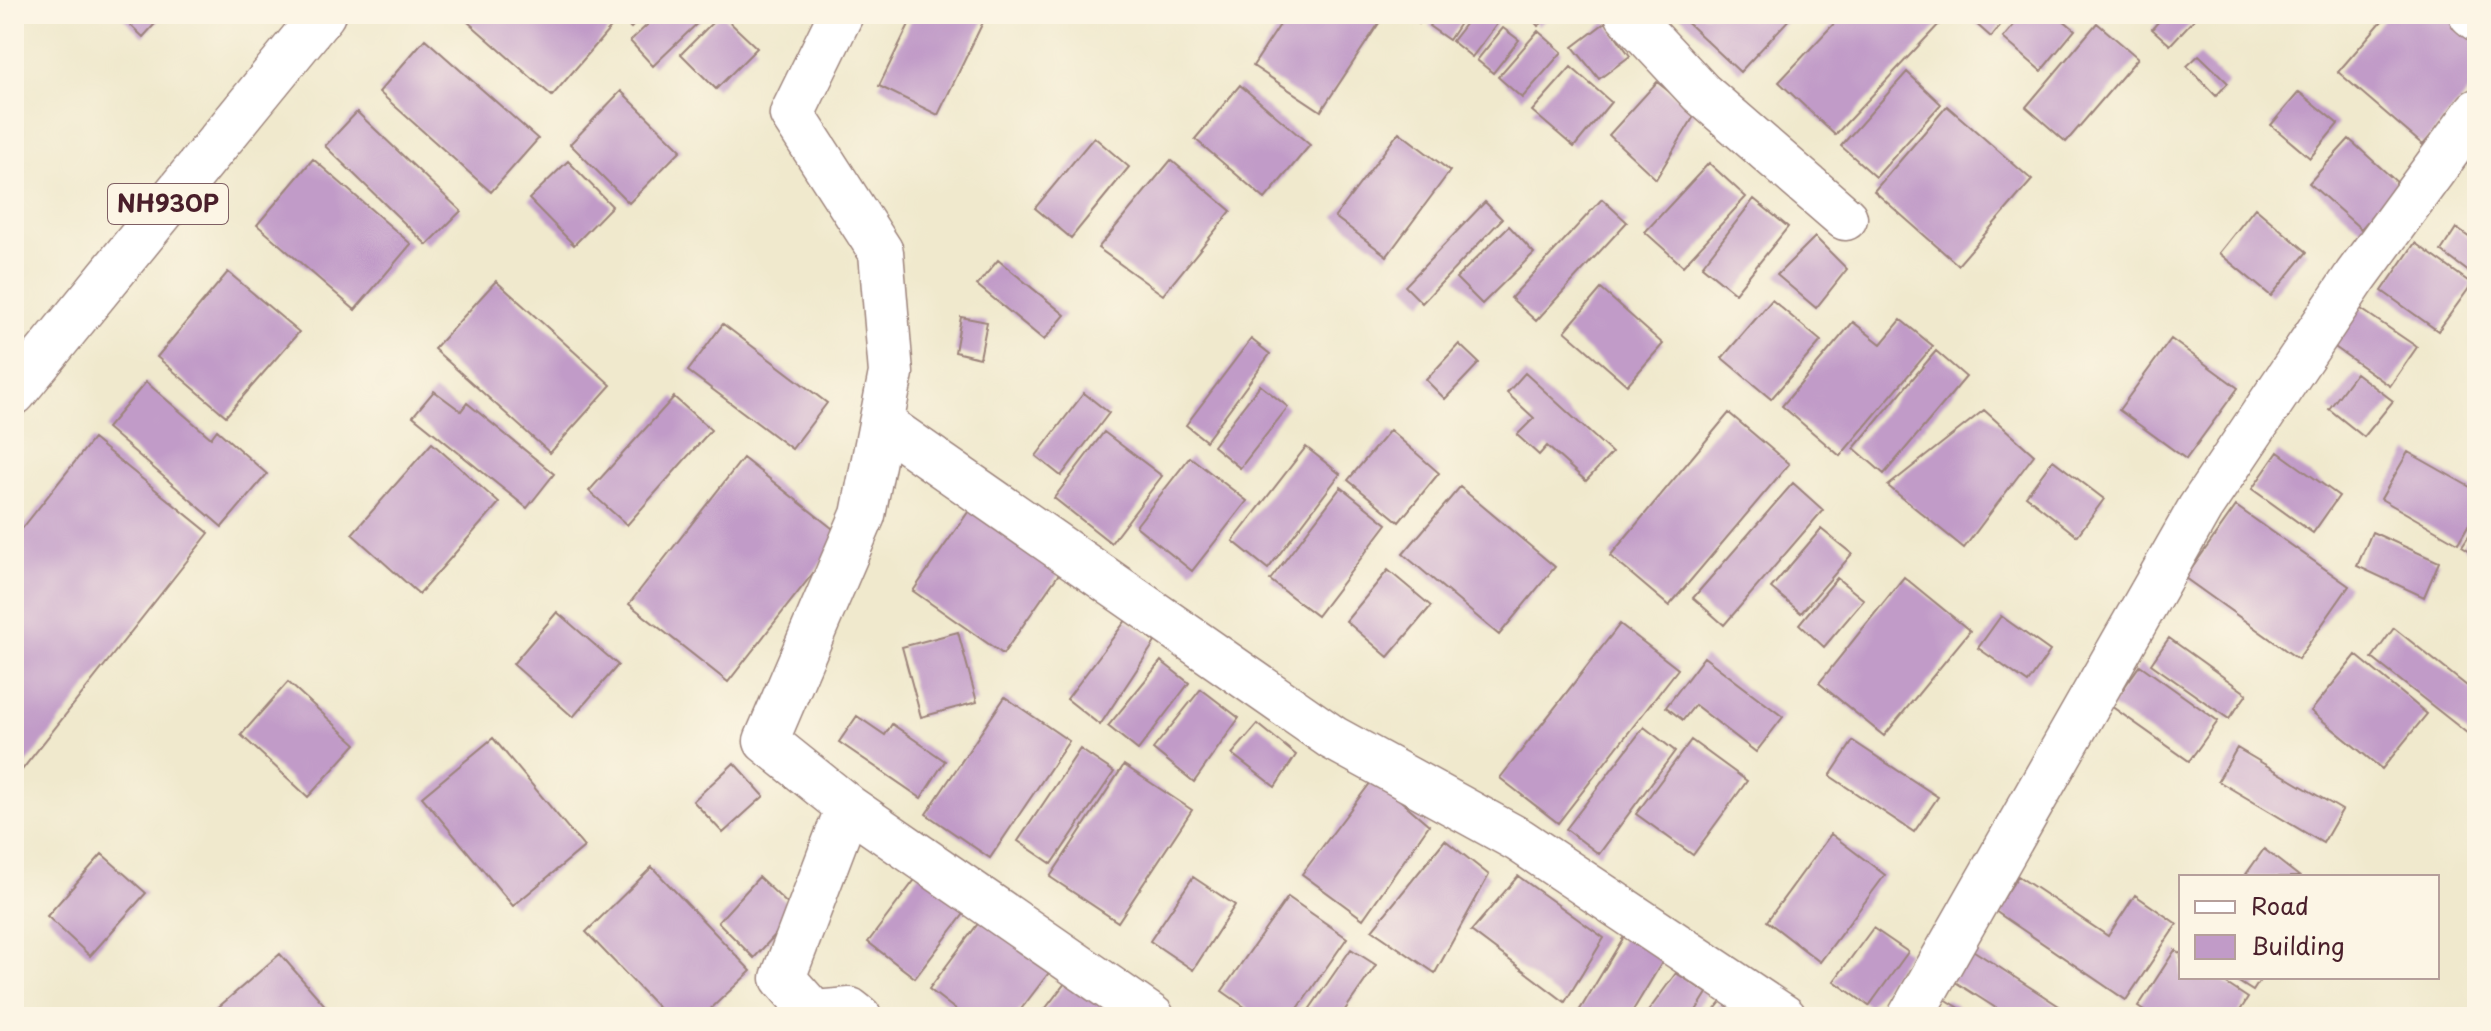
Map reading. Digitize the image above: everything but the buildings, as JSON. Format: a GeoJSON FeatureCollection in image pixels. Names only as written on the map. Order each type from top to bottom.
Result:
{"type":"FeatureCollection","features":[{"type":"Feature","properties":{"kind":"main road","name":"NH930P"},"geometry":{"type":"LineString","coordinates":[[14,393],[323,14]]}},
{"type":"Feature","properties":{"kind":"main road"},"geometry":{"type":"LineString","coordinates":[[841,14],[792,114],[881,252],[891,373],[863,515],[766,741],[848,807],[1152,1017]]}},
{"type":"Feature","properties":{"kind":"main road"},"geometry":{"type":"LineString","coordinates":[[1627,14],[1701,93],[1845,218]]}},
{"type":"Feature","properties":{"kind":"main road"},"geometry":{"type":"LineString","coordinates":[[2471,14],[2477,19]]}},
{"type":"Feature","properties":{"kind":"main road"},"geometry":{"type":"LineString","coordinates":[[1910,1017],[2200,508],[2356,276],[2477,111]]}},
{"type":"Feature","properties":{"kind":"main road"},"geometry":{"type":"LineString","coordinates":[[881,423],[1333,738],[1519,840],[1784,1017]]}},
{"type":"Feature","properties":{"kind":"main road"},"geometry":{"type":"LineString","coordinates":[[848,807],[783,978],[813,1015],[850,1010],[859,1017]]}}]}
